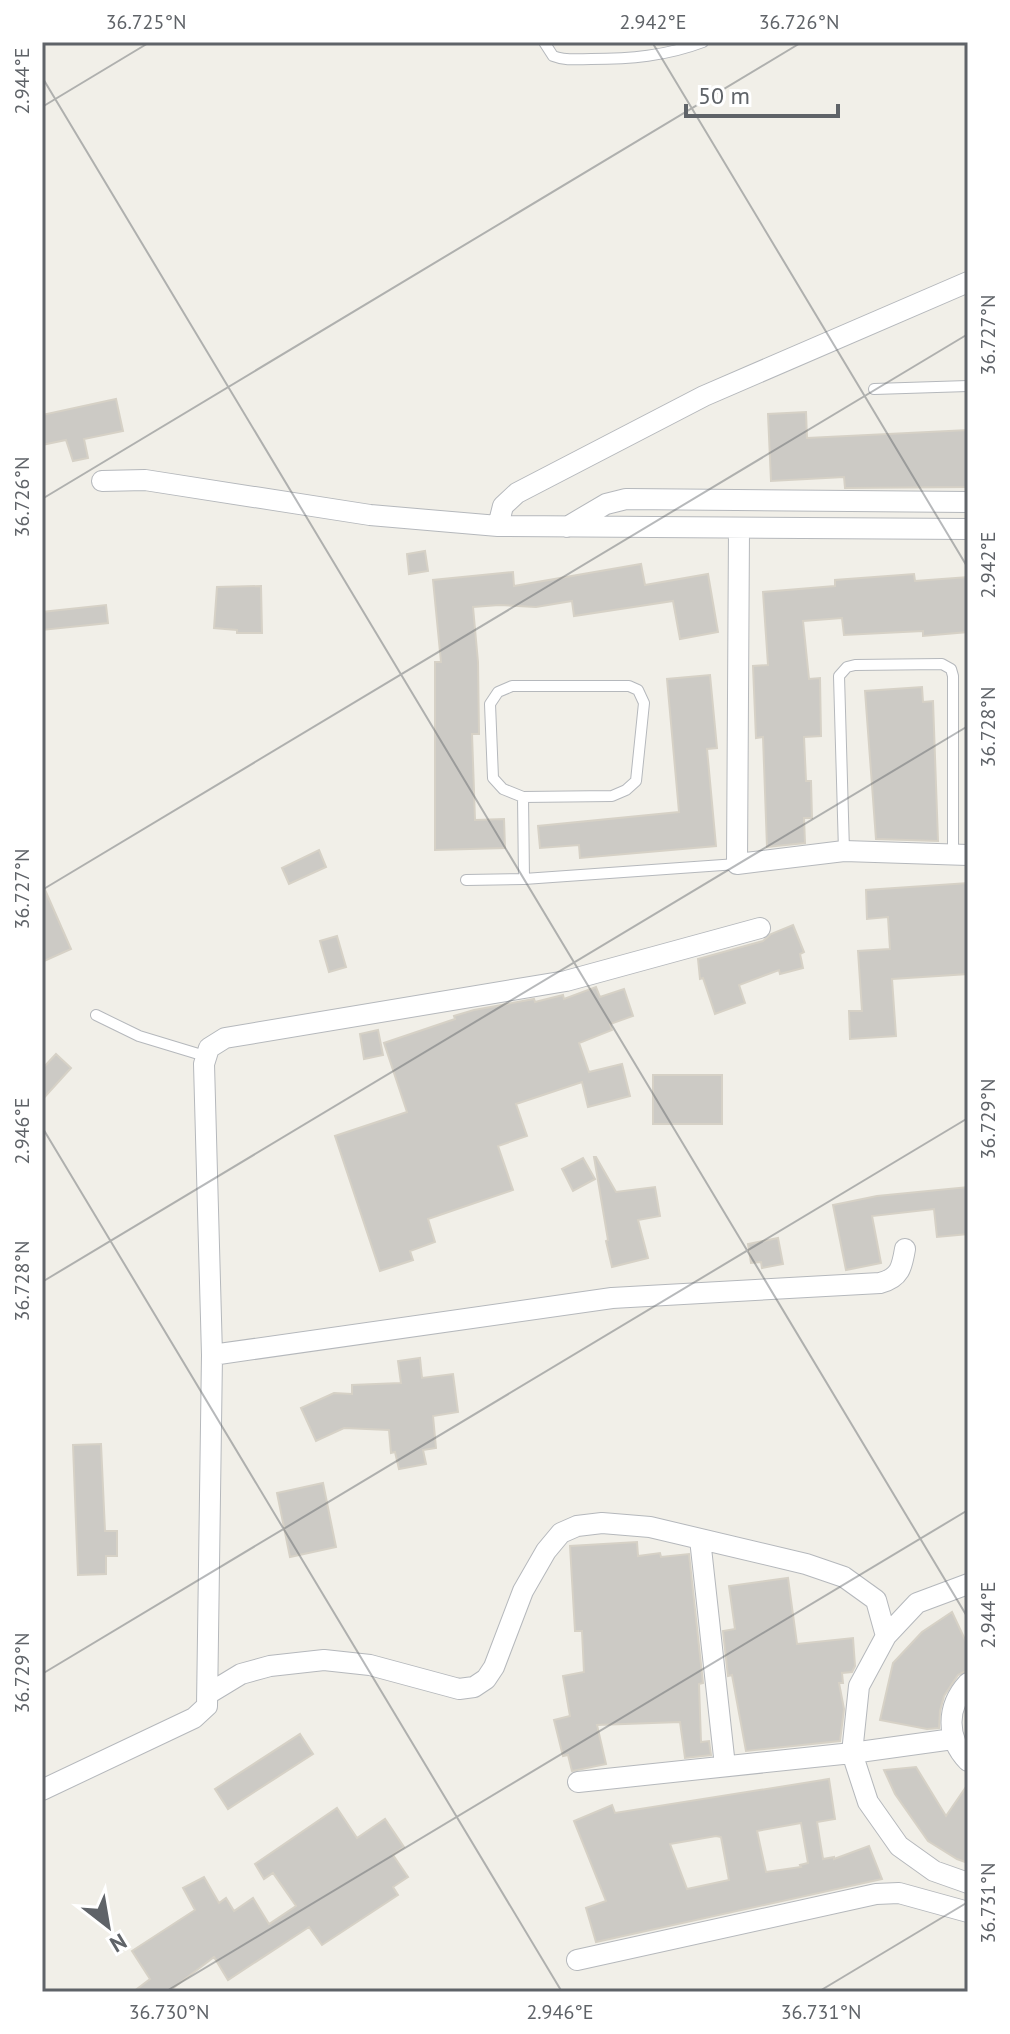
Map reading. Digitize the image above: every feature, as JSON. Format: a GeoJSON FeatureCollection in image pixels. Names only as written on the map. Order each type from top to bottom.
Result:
{"type":"FeatureCollection","features":[{"type":"Feature","properties":{"kind":"street"},"geometry":{"type":"LineString","coordinates":[[498,526],[503,506],[517,493],[640,429],[773,364],[968,282]]}},
{"type":"Feature","properties":{"kind":"street"},"geometry":{"type":"LineString","coordinates":[[102,481],[145,480],[370,515],[498,526],[968,529]]}},
{"type":"Feature","properties":{"kind":"street"},"geometry":{"type":"LineString","coordinates":[[567,527],[606,504],[626,499],[968,502]]}},
{"type":"Feature","properties":{"kind":"street"},"geometry":{"type":"LineString","coordinates":[[739,529],[737,864],[844,851],[961,855]]}},
{"type":"Feature","properties":{"kind":"street"},"geometry":{"type":"LineString","coordinates":[[42,1790],[194,1718],[207,1706],[212,1355],[205,1056],[215,1042],[566,981],[760,928]]}},
{"type":"Feature","properties":{"kind":"street"},"geometry":{"type":"LineString","coordinates":[[212,1355],[612,1298],[880,1283],[890,1281],[901,1270],[905,1249]]}},
{"type":"Feature","properties":{"kind":"street"},"geometry":{"type":"LineString","coordinates":[[208,1694],[241,1674],[270,1666],[324,1660],[370,1665],[459,1689],[474,1687],[486,1679],[494,1667],[523,1591],[546,1551],[561,1533],[577,1526],[602,1523],[650,1527],[806,1564],[844,1577],[876,1600],[886,1636]]}},
{"type":"Feature","properties":{"kind":"street"},"geometry":{"type":"LineString","coordinates":[[700,1539],[725,1766]]}},
{"type":"Feature","properties":{"kind":"street"},"geometry":{"type":"LineString","coordinates":[[968,1584],[917,1603],[886,1636],[859,1686],[852,1753],[868,1802],[899,1846],[934,1871],[968,1883]]}},
{"type":"Feature","properties":{"kind":"street"},"geometry":{"type":"LineString","coordinates":[[968,1683],[951,1716],[953,1739],[968,1761]]}},
{"type":"Feature","properties":{"kind":"street"},"geometry":{"type":"LineString","coordinates":[[578,1782],[852,1753],[953,1739]]}},
{"type":"Feature","properties":{"kind":"street"},"geometry":{"type":"LineString","coordinates":[[899,1893],[934,1871]]}},
{"type":"Feature","properties":{"kind":"street"},"geometry":{"type":"LineString","coordinates":[[577,1960],[876,1894],[899,1893],[968,1912]]}},
{"type":"Feature","properties":{"kind":"lane"},"geometry":{"type":"LineString","coordinates":[[544,42],[549,52],[559,58],[632,59],[672,52],[703,42]]}},
{"type":"Feature","properties":{"kind":"lane"},"geometry":{"type":"LineString","coordinates":[[874,389],[968,386]]}},
{"type":"Feature","properties":{"kind":"lane"},"geometry":{"type":"LineString","coordinates":[[844,851],[839,676],[847,667],[855,665],[942,664],[951,669],[953,676],[961,855]]}},
{"type":"Feature","properties":{"kind":"lane"},"geometry":{"type":"LineString","coordinates":[[512,686],[629,686],[638,690],[644,703],[636,781],[612,796],[523,797],[503,789],[493,778],[490,704],[498,692],[512,686]]}},
{"type":"Feature","properties":{"kind":"lane"},"geometry":{"type":"LineString","coordinates":[[523,797],[524,879]]}},
{"type":"Feature","properties":{"kind":"lane"},"geometry":{"type":"LineString","coordinates":[[466,880],[524,879],[737,864]]}},
{"type":"Feature","properties":{"kind":"lane"},"geometry":{"type":"LineString","coordinates":[[96,1015],[139,1036],[205,1056]]}},
{"type":"Feature","properties":{"kind":"building"},"geometry":{"type":"Polygon","coordinates":[[[116,399],[123,431],[84,439],[88,458],[73,461],[66,440],[42,445],[42,415],[116,399]]]}},
{"type":"Feature","properties":{"kind":"building"},"geometry":{"type":"Polygon","coordinates":[[[806,412],[807,438],[968,430],[968,487],[845,488],[844,477],[771,481],[768,414],[806,412]]]}},
{"type":"Feature","properties":{"kind":"building"},"geometry":{"type":"Polygon","coordinates":[[[425,551],[428,571],[409,574],[407,554],[425,551]]]}},
{"type":"Feature","properties":{"kind":"building"},"geometry":{"type":"Polygon","coordinates":[[[641,564],[645,585],[708,574],[718,632],[680,639],[673,601],[574,616],[572,601],[536,607],[473,607],[479,734],[472,734],[475,820],[504,819],[505,848],[435,850],[435,662],[441,662],[433,580],[513,572],[514,586],[641,564]]]}},
{"type":"Feature","properties":{"kind":"building"},"geometry":{"type":"Polygon","coordinates":[[[914,574],[915,581],[968,577],[968,632],[923,636],[923,631],[844,635],[842,618],[803,621],[809,679],[820,678],[821,736],[804,737],[806,781],[811,781],[812,818],[804,818],[805,843],[767,847],[763,737],[756,738],[753,666],[768,665],[763,592],[835,586],[835,580],[914,574]]]}},
{"type":"Feature","properties":{"kind":"building"},"geometry":{"type":"Polygon","coordinates":[[[261,586],[262,633],[237,633],[237,630],[214,628],[217,587],[261,586]]]}},
{"type":"Feature","properties":{"kind":"building"},"geometry":{"type":"Polygon","coordinates":[[[106,605],[108,623],[42,630],[42,612],[106,605]]]}},
{"type":"Feature","properties":{"kind":"building"},"geometry":{"type":"Polygon","coordinates":[[[710,675],[717,748],[707,749],[716,846],[580,858],[579,845],[540,848],[538,826],[679,812],[667,679],[710,675]]]}},
{"type":"Feature","properties":{"kind":"building"},"geometry":{"type":"Polygon","coordinates":[[[922,687],[923,702],[933,701],[938,841],[876,839],[865,691],[922,687]]]}},
{"type":"Feature","properties":{"kind":"building"},"geometry":{"type":"Polygon","coordinates":[[[319,850],[326,867],[289,884],[282,868],[319,850]]]}},
{"type":"Feature","properties":{"kind":"building"},"geometry":{"type":"Polygon","coordinates":[[[42,883],[71,949],[42,962],[42,883]]]}},
{"type":"Feature","properties":{"kind":"building"},"geometry":{"type":"Polygon","coordinates":[[[968,883],[968,974],[892,979],[896,1036],[850,1039],[849,1011],[862,1011],[858,951],[890,949],[888,917],[867,919],[866,890],[968,883]]]}},
{"type":"Feature","properties":{"kind":"building"},"geometry":{"type":"Polygon","coordinates":[[[793,925],[804,952],[800,954],[803,968],[780,974],[779,970],[739,985],[745,1003],[715,1014],[703,978],[700,979],[698,959],[763,941],[771,934],[793,925]]]}},
{"type":"Feature","properties":{"kind":"building"},"geometry":{"type":"Polygon","coordinates":[[[337,936],[346,967],[329,972],[320,941],[337,936]]]}},
{"type":"Feature","properties":{"kind":"building"},"geometry":{"type":"Polygon","coordinates":[[[596,987],[600,997],[624,989],[633,1016],[610,1024],[612,1030],[579,1043],[589,1072],[622,1064],[630,1096],[588,1107],[582,1082],[516,1104],[527,1136],[498,1146],[513,1190],[428,1219],[435,1242],[410,1251],[413,1260],[380,1271],[335,1136],[407,1112],[384,1043],[474,1010],[563,995],[564,999],[596,987]]]}},
{"type":"Feature","properties":{"kind":"building"},"geometry":{"type":"Polygon","coordinates":[[[378,1030],[383,1055],[364,1059],[360,1034],[378,1030]]]}},
{"type":"Feature","properties":{"kind":"building"},"geometry":{"type":"Polygon","coordinates":[[[56,1054],[71,1068],[42,1100],[42,1069],[56,1054]]]}},
{"type":"Feature","properties":{"kind":"building"},"geometry":{"type":"Polygon","coordinates":[[[653,1075],[722,1075],[722,1124],[653,1124],[653,1075]]]}},
{"type":"Feature","properties":{"kind":"building"},"geometry":{"type":"Polygon","coordinates":[[[594,1157],[616,1192],[655,1187],[660,1216],[638,1220],[648,1258],[612,1267],[594,1157]]]}},
{"type":"Feature","properties":{"kind":"building"},"geometry":{"type":"Polygon","coordinates":[[[583,1158],[595,1179],[573,1191],[562,1169],[583,1158]]]}},
{"type":"Feature","properties":{"kind":"building"},"geometry":{"type":"Polygon","coordinates":[[[968,1187],[968,1234],[937,1237],[934,1209],[872,1216],[881,1263],[846,1270],[833,1205],[877,1196],[968,1187]]]}},
{"type":"Feature","properties":{"kind":"building"},"geometry":{"type":"Polygon","coordinates":[[[778,1238],[783,1264],[762,1268],[761,1262],[751,1263],[748,1244],[778,1238]]]}},
{"type":"Feature","properties":{"kind":"building"},"geometry":{"type":"Polygon","coordinates":[[[420,1358],[422,1378],[453,1374],[458,1412],[433,1416],[436,1448],[423,1450],[426,1464],[399,1469],[395,1452],[391,1453],[389,1430],[344,1428],[316,1441],[301,1408],[334,1393],[352,1394],[352,1385],[401,1383],[398,1361],[420,1358]]]}},
{"type":"Feature","properties":{"kind":"building"},"geometry":{"type":"Polygon","coordinates":[[[101,1444],[105,1531],[117,1531],[117,1556],[106,1556],[106,1574],[78,1575],[73,1445],[101,1444]]]}},
{"type":"Feature","properties":{"kind":"building"},"geometry":{"type":"Polygon","coordinates":[[[323,1483],[336,1547],[290,1557],[277,1493],[323,1483]]]}},
{"type":"Feature","properties":{"kind":"building"},"geometry":{"type":"Polygon","coordinates":[[[637,1542],[638,1556],[689,1554],[703,1683],[699,1684],[701,1742],[709,1741],[711,1755],[685,1758],[680,1722],[597,1725],[606,1764],[572,1771],[568,1755],[563,1756],[554,1720],[570,1716],[563,1676],[584,1672],[582,1631],[575,1631],[570,1546],[637,1542]]]}},
{"type":"Feature","properties":{"kind":"building"},"geometry":{"type":"Polygon","coordinates":[[[788,1578],[797,1644],[853,1638],[855,1666],[852,1672],[842,1673],[843,1683],[839,1683],[844,1709],[840,1741],[746,1751],[732,1675],[728,1676],[723,1631],[735,1629],[729,1586],[788,1578]]]}},
{"type":"Feature","properties":{"kind":"building"},"geometry":{"type":"Polygon","coordinates":[[[952,1612],[968,1646],[968,1670],[958,1675],[944,1696],[939,1728],[927,1729],[880,1720],[893,1663],[922,1632],[952,1612]]]}},
{"type":"Feature","properties":{"kind":"building"},"geometry":{"type":"Polygon","coordinates":[[[300,1734],[313,1754],[228,1809],[215,1789],[300,1734]]]}},
{"type":"Feature","properties":{"kind":"building"},"geometry":{"type":"Polygon","coordinates":[[[916,1767],[946,1816],[968,1784],[968,1863],[928,1841],[895,1794],[884,1770],[916,1767]]]}},
{"type":"Feature","properties":{"kind":"building"},"geometry":{"type":"Polygon","coordinates":[[[829,1779],[835,1819],[817,1822],[823,1859],[834,1859],[869,1846],[882,1879],[596,1942],[586,1908],[606,1901],[574,1821],[612,1805],[615,1813],[829,1779]],[[801,1823],[757,1831],[766,1872],[801,1867],[808,1863],[801,1823]],[[721,1837],[670,1844],[687,1889],[729,1880],[721,1837]]]}},
{"type":"Feature","properties":{"kind":"building"},"geometry":{"type":"Polygon","coordinates":[[[337,1808],[357,1838],[385,1819],[404,1847],[393,1855],[408,1877],[393,1887],[398,1895],[322,1945],[309,1927],[228,1980],[214,1957],[168,1992],[133,1992],[150,1979],[132,1951],[195,1910],[183,1888],[204,1877],[219,1903],[226,1898],[234,1911],[253,1898],[269,1924],[296,1906],[273,1873],[264,1879],[255,1864],[337,1808]]]}}]}
